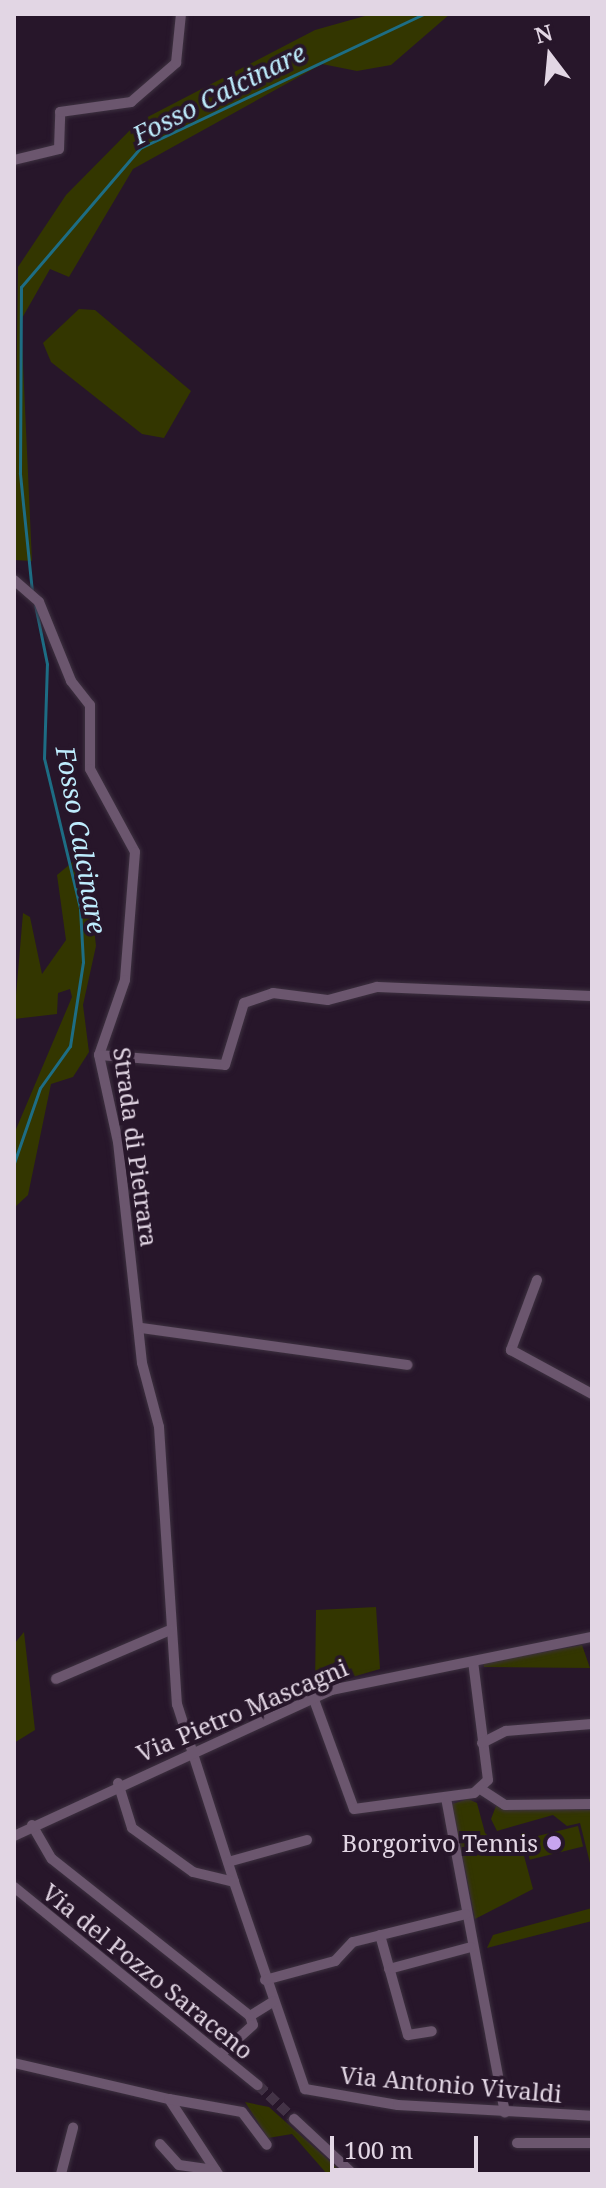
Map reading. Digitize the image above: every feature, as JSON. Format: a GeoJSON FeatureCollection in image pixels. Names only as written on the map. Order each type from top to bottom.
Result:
{"type":"FeatureCollection","features":[{"type":"Feature","properties":{"kind":"street"},"geometry":{"type":"LineString","coordinates":[[14,160],[59,149],[60,112],[131,102],[165,73],[176,63],[181,14]]}},
{"type":"Feature","properties":{"kind":"street","name":"Strada di Pietrara"},"geometry":{"type":"LineString","coordinates":[[14,570],[16,581],[39,602],[71,681],[90,705],[90,769],[135,852],[125,980],[99,1055],[159,1427],[168,1631],[177,1704],[194,1751]]}},
{"type":"Feature","properties":{"kind":"street"},"geometry":{"type":"LineString","coordinates":[[99,1055],[225,1065],[244,1003],[273,993],[328,1000],[377,987],[592,996]]}},
{"type":"Feature","properties":{"kind":"street"},"geometry":{"type":"LineString","coordinates":[[537,1280],[511,1350],[592,1394]]}},
{"type":"Feature","properties":{"kind":"street"},"geometry":{"type":"LineString","coordinates":[[141,1328],[407,1365]]}},
{"type":"Feature","properties":{"kind":"street"},"geometry":{"type":"LineString","coordinates":[[56,1679],[168,1631]]}},
{"type":"Feature","properties":{"kind":"street","name":"Via Pietro Mascagni"},"geometry":{"type":"LineString","coordinates":[[14,1836],[118,1783],[313,1697],[370,1679],[473,1662],[592,1637]]}},
{"type":"Feature","properties":{"kind":"street"},"geometry":{"type":"LineString","coordinates":[[473,1662],[488,1780],[482,1790]]}},
{"type":"Feature","properties":{"kind":"street"},"geometry":{"type":"LineString","coordinates":[[313,1697],[354,1809],[446,1798],[482,1790],[505,1805],[592,1804]]}},
{"type":"Feature","properties":{"kind":"street"},"geometry":{"type":"LineString","coordinates":[[482,1743],[506,1731],[592,1724]]}},
{"type":"Feature","properties":{"kind":"street","name":"Via Antonio Vivaldi"},"geometry":{"type":"LineString","coordinates":[[194,1751],[265,1980],[305,2089],[505,2113],[592,2116]]}},
{"type":"Feature","properties":{"kind":"street"},"geometry":{"type":"LineString","coordinates":[[118,1783],[132,1828],[193,1872],[234,1882]]}},
{"type":"Feature","properties":{"kind":"street"},"geometry":{"type":"LineString","coordinates":[[446,1798],[471,1947],[505,2113]]}},
{"type":"Feature","properties":{"kind":"street"},"geometry":{"type":"LineString","coordinates":[[32,1825],[52,1859],[250,2016],[253,2025],[221,2054]]}},
{"type":"Feature","properties":{"kind":"street"},"geometry":{"type":"LineString","coordinates":[[228,1862],[307,1840]]}},
{"type":"Feature","properties":{"kind":"street","name":"Via del Pozzo Saraceno"},"geometry":{"type":"LineString","coordinates":[[14,1887],[258,2085]]}},
{"type":"Feature","properties":{"kind":"street"},"geometry":{"type":"LineString","coordinates":[[265,1980],[335,1961],[353,1942],[466,1914]]}},
{"type":"Feature","properties":{"kind":"street"},"geometry":{"type":"LineString","coordinates":[[380,1935],[408,2035],[432,2031]]}},
{"type":"Feature","properties":{"kind":"street"},"geometry":{"type":"LineString","coordinates":[[389,1969],[471,1947]]}},
{"type":"Feature","properties":{"kind":"street"},"geometry":{"type":"LineString","coordinates":[[250,2016],[274,2001]]}},
{"type":"Feature","properties":{"kind":"street"},"geometry":{"type":"LineString","coordinates":[[14,2063],[169,2099],[242,2112],[267,2145]]}},
{"type":"Feature","properties":{"kind":"street"},"geometry":{"type":"LineString","coordinates":[[169,2099],[217,2172]]}},
{"type":"Feature","properties":{"kind":"street"},"geometry":{"type":"LineString","coordinates":[[294,2119],[353,2174]]}},
{"type":"Feature","properties":{"kind":"street"},"geometry":{"type":"LineString","coordinates":[[61,2174],[73,2128]]}},
{"type":"Feature","properties":{"kind":"street"},"geometry":{"type":"LineString","coordinates":[[517,2143],[592,2143]]}},
{"type":"Feature","properties":{"kind":"street"},"geometry":{"type":"LineString","coordinates":[[160,2144],[179,2165],[217,2172]]}},
{"type":"Feature","properties":{"kind":"shaded area"},"geometry":{"type":"Polygon","coordinates":[[[372,14],[450,14],[391,65],[357,71],[322,64],[133,169],[69,277],[50,269],[21,320],[32,561],[14,560],[18,267],[66,195],[138,122],[315,30],[372,14]]]}},
{"type":"Feature","properties":{"kind":"shaded area"},"geometry":{"type":"Polygon","coordinates":[[[79,309],[95,310],[191,391],[164,438],[142,434],[51,362],[43,343],[79,309]]]}},
{"type":"Feature","properties":{"kind":"shaded area"},"geometry":{"type":"Polygon","coordinates":[[[75,860],[89,880],[96,946],[83,1005],[89,1052],[73,1077],[51,1084],[28,1195],[15,1207],[14,1224],[14,1134],[72,997],[70,989],[58,993],[57,1014],[14,1019],[23,913],[30,917],[42,974],[66,940],[57,875],[75,860]]]}},
{"type":"Feature","properties":{"kind":"shaded area"},"geometry":{"type":"Polygon","coordinates":[[[376,1607],[380,1669],[315,1688],[316,1610],[376,1607]]]}},
{"type":"Feature","properties":{"kind":"shaded area"},"geometry":{"type":"Polygon","coordinates":[[[24,1632],[35,1730],[14,1743],[14,1644],[24,1632]]]}},
{"type":"Feature","properties":{"kind":"shaded area"},"geometry":{"type":"Polygon","coordinates":[[[582,1645],[590,1668],[484,1667],[483,1663],[582,1645]]]}},
{"type":"Feature","properties":{"kind":"shaded area"},"geometry":{"type":"Polygon","coordinates":[[[468,1799],[477,1803],[485,1833],[495,1842],[525,1833],[520,1841],[533,1889],[475,1919],[452,1804],[468,1799]]]}},
{"type":"Feature","properties":{"kind":"shaded area"},"geometry":{"type":"Polygon","coordinates":[[[496,1806],[592,1810],[592,1871],[580,1823],[567,1826],[553,1815],[497,1831],[491,1819],[496,1806]]]}},
{"type":"Feature","properties":{"kind":"shaded area","name":"Borgorivo Tennis"},"geometry":{"type":"Polygon","coordinates":[[[578,1826],[583,1846],[530,1860],[525,1839],[578,1826]]]}},
{"type":"Feature","properties":{"kind":"shaded area"},"geometry":{"type":"Polygon","coordinates":[[[592,1908],[592,1921],[487,1948],[493,1935],[592,1908]]]}},
{"type":"Feature","properties":{"kind":"shaded area"},"geometry":{"type":"Polygon","coordinates":[[[245,2102],[269,2107],[344,2174],[327,2174],[292,2134],[268,2138],[245,2102]]]}},
{"type":"Feature","properties":{"kind":"waterway","name":"Fosso Calcinare"},"geometry":{"type":"LineString","coordinates":[[32,592],[20,473],[21,287],[140,148],[423,14]]}},
{"type":"Feature","properties":{"kind":"waterway","name":"Fosso Calcinare"},"geometry":{"type":"LineString","coordinates":[[14,1163],[40,1088],[70,1046],[83,962],[80,908],[44,758],[47,664],[35,604]]}},
{"type":"Feature","properties":{"kind":"tunnel"},"geometry":{"type":"LineString","coordinates":[[258,2085],[294,2119]]}},
{"type":"Feature","properties":{"kind":"place","name":"Borgorivo Tennis"},"geometry":{"type":"Point","coordinates":[554,1843]}}]}
